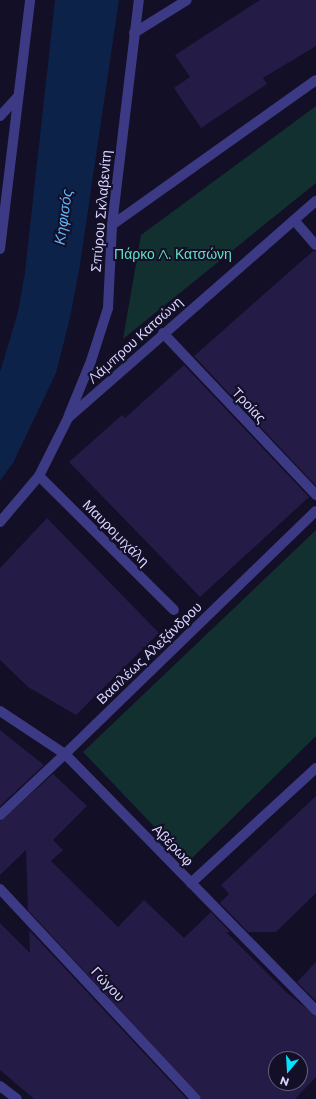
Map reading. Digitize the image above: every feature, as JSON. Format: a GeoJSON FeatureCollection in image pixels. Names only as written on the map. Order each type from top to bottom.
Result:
{"type":"FeatureCollection","features":[{"type":"Feature","properties":{"kind":"street"},"geometry":{"type":"LineString","coordinates":[[0,249],[30,0]]}},
{"type":"Feature","properties":{"kind":"street","name":"Σπύρου Σκλαβενίτη"},"geometry":{"type":"LineString","coordinates":[[68,418],[91,361],[108,308],[112,225],[139,0]]}},
{"type":"Feature","properties":{"kind":"street"},"geometry":{"type":"LineString","coordinates":[[134,33],[187,0]]}},
{"type":"Feature","properties":{"kind":"street"},"geometry":{"type":"LineString","coordinates":[[112,225],[316,80]]}},
{"type":"Feature","properties":{"kind":"street"},"geometry":{"type":"LineString","coordinates":[[0,116],[18,97]]}},
{"type":"Feature","properties":{"kind":"street","name":"Λάμπρου Κατσώνη"},"geometry":{"type":"LineString","coordinates":[[0,522],[39,476],[68,418],[163,333],[316,201]]}},
{"type":"Feature","properties":{"kind":"street"},"geometry":{"type":"LineString","coordinates":[[294,220],[316,245]]}},
{"type":"Feature","properties":{"kind":"street","name":"Τροίας"},"geometry":{"type":"LineString","coordinates":[[163,333],[316,495]]}},
{"type":"Feature","properties":{"kind":"street","name":"Μαυρομιχάλη"},"geometry":{"type":"LineString","coordinates":[[39,476],[174,610]]}},
{"type":"Feature","properties":{"kind":"street","name":"Βασιλέως Αλεξάνδρου"},"geometry":{"type":"LineString","coordinates":[[0,815],[316,511]]}},
{"type":"Feature","properties":{"kind":"street","name":"Αβέρωφ"},"geometry":{"type":"LineString","coordinates":[[0,711],[65,754],[316,1010]]}},
{"type":"Feature","properties":{"kind":"street"},"geometry":{"type":"LineString","coordinates":[[191,883],[316,768]]}},
{"type":"Feature","properties":{"kind":"street","name":"Γώγου"},"geometry":{"type":"LineString","coordinates":[[0,888],[196,1099]]}},
{"type":"Feature","properties":{"kind":"street"},"geometry":{"type":"LineString","coordinates":[[0,1086],[17,1099]]}},
{"type":"Feature","properties":{"kind":"green space","name":"Πάρκο Λ. Κατσώνη"},"geometry":{"type":"Polygon","coordinates":[[[316,106],[316,183],[123,339],[141,235],[316,106]]]}},
{"type":"Feature","properties":{"kind":"green space"},"geometry":{"type":"Polygon","coordinates":[[[316,530],[316,736],[188,862],[83,752],[316,530]]]}},
{"type":"Feature","properties":{"kind":"water","name":"Κηφισός"},"geometry":{"type":"Polygon","coordinates":[[[55,0],[119,0],[79,271],[69,322],[56,373],[13,463],[0,481],[0,372],[18,312],[25,272],[55,0]]]}},
{"type":"Feature","properties":{"kind":"building"},"geometry":{"type":"Polygon","coordinates":[[[260,0],[316,0],[316,46],[263,78],[267,84],[201,128],[174,88],[190,77],[175,55],[260,0]]]}},
{"type":"Feature","properties":{"kind":"building"},"geometry":{"type":"Polygon","coordinates":[[[313,251],[316,251],[316,486],[194,356],[313,251]]]}},
{"type":"Feature","properties":{"kind":"building"},"geometry":{"type":"Polygon","coordinates":[[[184,365],[309,497],[200,597],[69,462],[122,415],[125,418],[184,365]]]}},
{"type":"Feature","properties":{"kind":"building"},"geometry":{"type":"Polygon","coordinates":[[[47,518],[159,633],[76,715],[28,687],[0,660],[0,568],[47,518]]]}},
{"type":"Feature","properties":{"kind":"building"},"geometry":{"type":"Polygon","coordinates":[[[0,730],[44,765],[0,806],[0,730]]]}},
{"type":"Feature","properties":{"kind":"building"},"geometry":{"type":"Polygon","coordinates":[[[53,774],[87,806],[53,840],[63,850],[51,861],[118,927],[144,900],[184,938],[211,912],[230,932],[226,932],[287,993],[316,1016],[316,1077],[308,1085],[308,1051],[268,1051],[268,1091],[303,1091],[295,1099],[202,1099],[28,910],[26,850],[0,875],[0,821],[53,774]]]}},
{"type":"Feature","properties":{"kind":"building"},"geometry":{"type":"Polygon","coordinates":[[[316,796],[316,893],[276,932],[248,932],[220,903],[229,894],[221,885],[316,796]]]}},
{"type":"Feature","properties":{"kind":"building"},"geometry":{"type":"Polygon","coordinates":[[[0,923],[30,953],[29,930],[187,1099],[34,1099],[0,1070],[0,923]]]}},
{"type":"Feature","properties":{"kind":"building"},"geometry":{"type":"Polygon","coordinates":[[[316,962],[316,1001],[297,982],[316,962]]]}}]}
